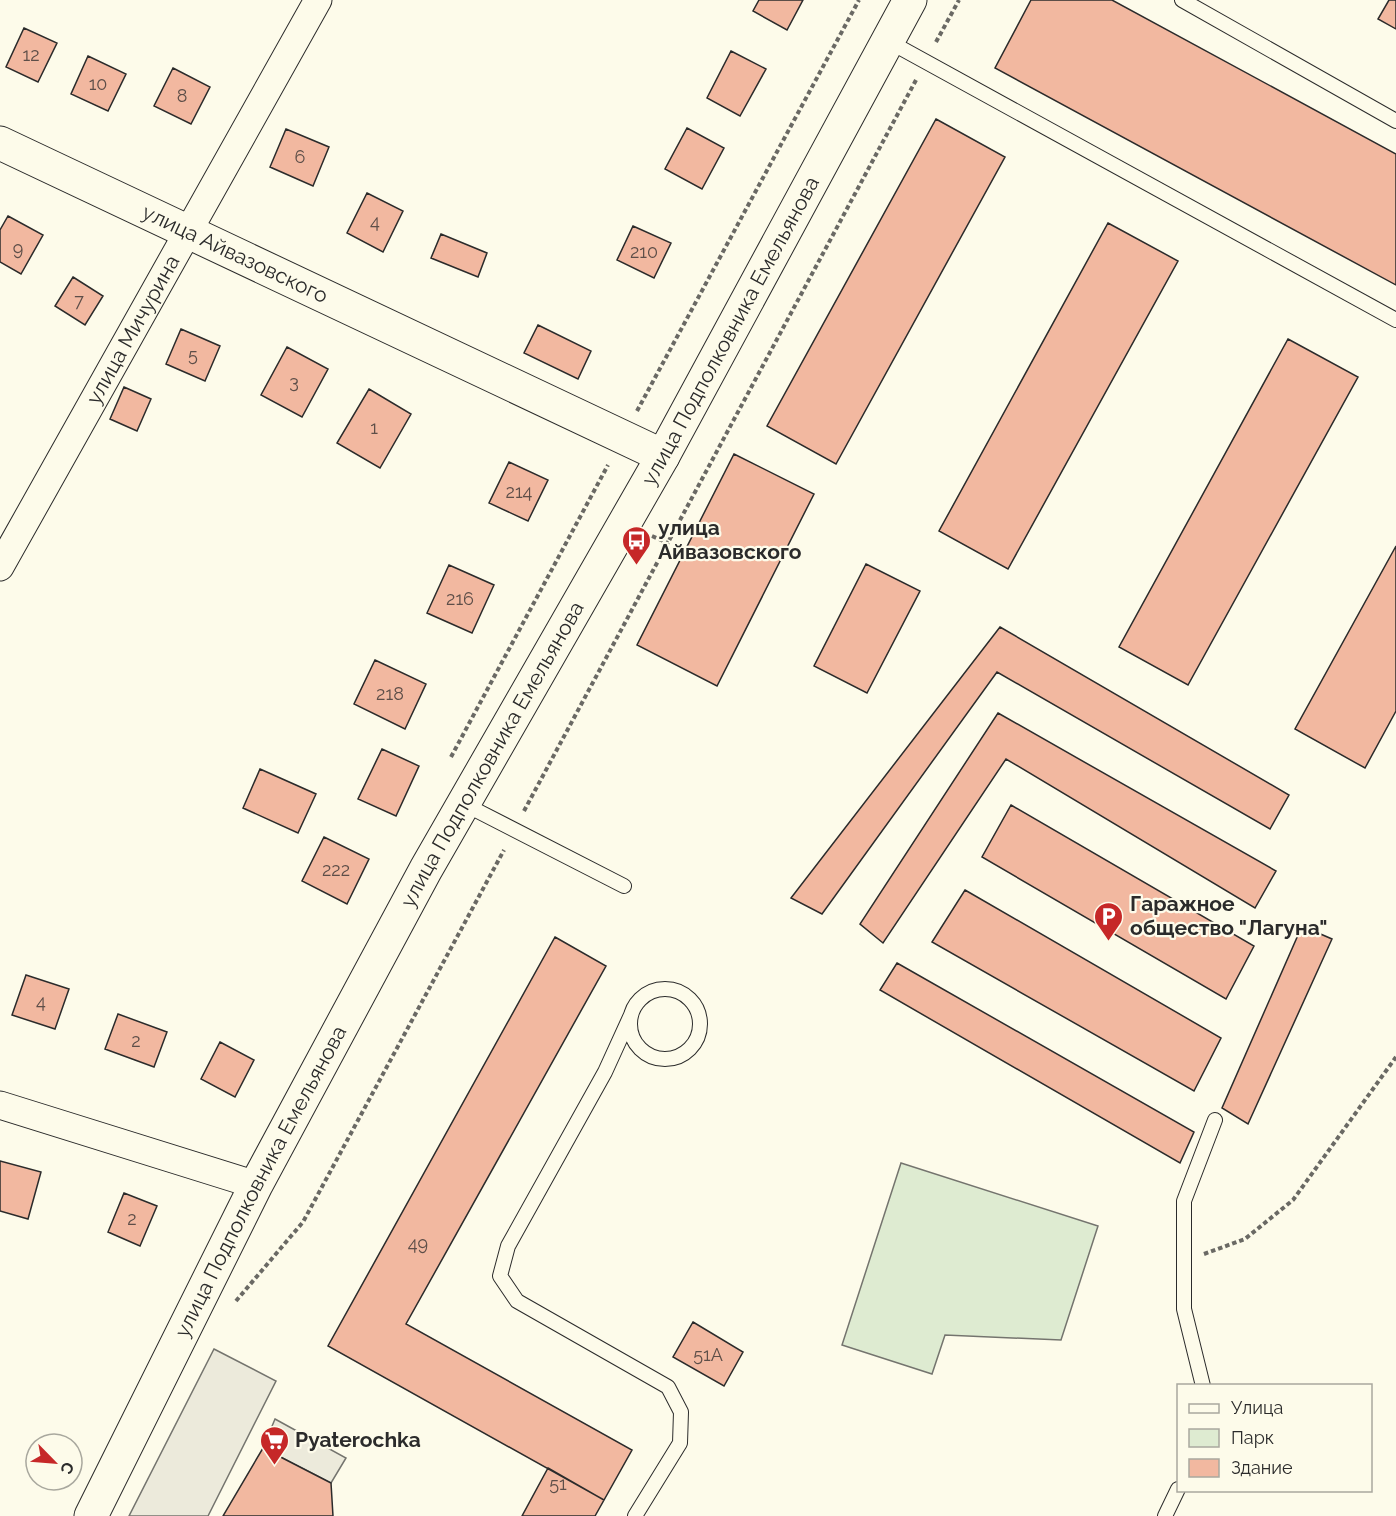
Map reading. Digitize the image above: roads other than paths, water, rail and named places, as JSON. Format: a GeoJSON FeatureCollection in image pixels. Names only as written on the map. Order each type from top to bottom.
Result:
{"type":"FeatureCollection","features":[{"type":"Feature","properties":{"kind":"main road","name":"улица Подполковника Емельянова"},"geometry":{"type":"LineString","coordinates":[[91,1516],[256,1185],[426,868],[663,456],[910,0]]}},
{"type":"Feature","properties":{"kind":"main road","name":"улица Айвазовского"},"geometry":{"type":"LineString","coordinates":[[0,143],[663,456]]}},
{"type":"Feature","properties":{"kind":"street","name":"улица Мичурина"},"geometry":{"type":"LineString","coordinates":[[0,567],[318,0]]}},
{"type":"Feature","properties":{"kind":"street"},"geometry":{"type":"LineString","coordinates":[[0,1105],[256,1185]]}},
{"type":"Feature","properties":{"kind":"lane"},"geometry":{"type":"LineString","coordinates":[[1190,2],[1396,121]]}},
{"type":"Feature","properties":{"kind":"lane"},"geometry":{"type":"LineString","coordinates":[[888,41],[1396,320]]}},
{"type":"Feature","properties":{"kind":"lane"},"geometry":{"type":"LineString","coordinates":[[464,804],[624,886]]}},
{"type":"Feature","properties":{"kind":"lane"},"geometry":{"type":"LineString","coordinates":[[631,1015],[630,1027],[633,1039],[650,1055],[662,1059],[673,1058],[684,1053],[693,1044],[698,1034],[697,1011],[684,994],[674,990],[652,991],[635,1005],[605,1072],[508,1246],[500,1276],[517,1301],[668,1387],[681,1412],[680,1443],[635,1516]]}},
{"type":"Feature","properties":{"kind":"lane"},"geometry":{"type":"LineString","coordinates":[[1203,1384],[1184,1309],[1184,1201],[1215,1120]]}},
{"type":"Feature","properties":{"kind":"lane"},"geometry":{"type":"LineString","coordinates":[[1165,1516],[1178,1492]]}},
{"type":"Feature","properties":{"kind":"place","name":"улица Айвазовского"},"geometry":{"type":"Point","coordinates":[637,566]}},
{"type":"Feature","properties":{"kind":"place","name":"Гаражное общество \"Лагуна\""},"geometry":{"type":"Point","coordinates":[1109,942]}},
{"type":"Feature","properties":{"kind":"place","name":"Pyaterochka"},"geometry":{"type":"Point","coordinates":[274,1466]}}]}
